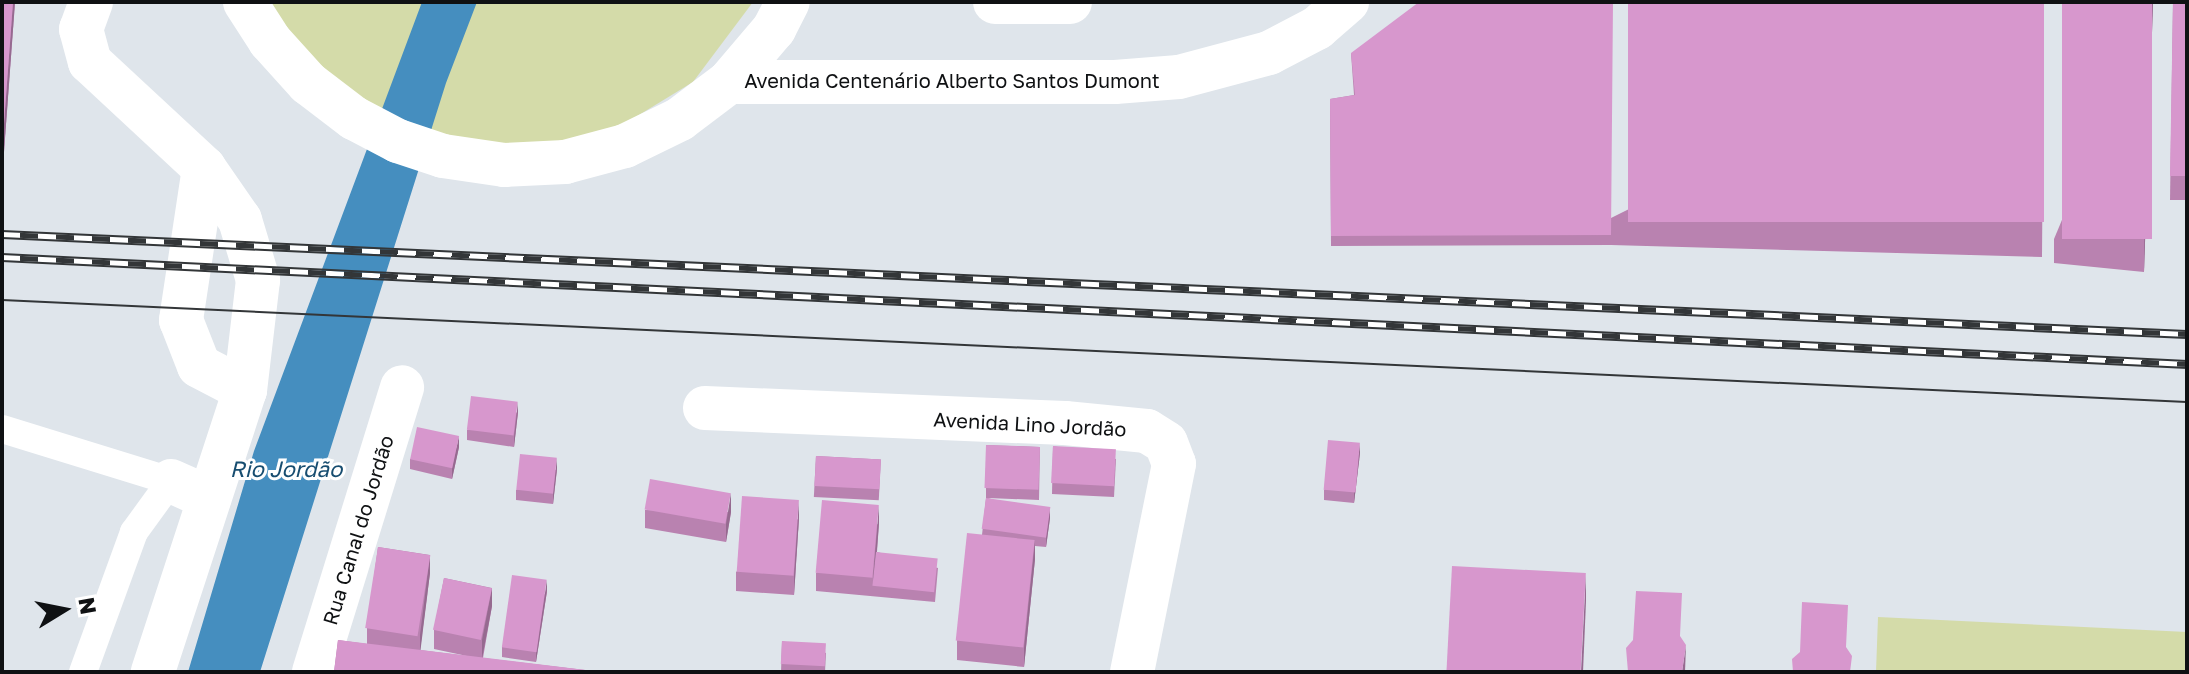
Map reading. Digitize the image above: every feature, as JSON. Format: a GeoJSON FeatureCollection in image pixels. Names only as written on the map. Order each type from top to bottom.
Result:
{"type":"FeatureCollection","features":[{"type":"Feature","properties":{"kind":"main road"},"geometry":{"type":"LineString","coordinates":[[91,2],[81,29],[90,62],[204,168],[240,220],[258,280],[245,390],[190,489],[153,672]]}},
{"type":"Feature","properties":{"kind":"main road"},"geometry":{"type":"LineString","coordinates":[[245,2],[270,41],[308,83],[354,118],[398,141],[443,156],[504,165],[565,162],[625,146],[680,119],[729,82],[774,29],[788,2]]}},
{"type":"Feature","properties":{"kind":"main road"},"geometry":{"type":"LineString","coordinates":[[995,2],[1070,2]]}},
{"type":"Feature","properties":{"kind":"main road","name":"Avenida Centenário Alberto Santos Dumont"},"geometry":{"type":"LineString","coordinates":[[729,82],[1115,82],[1179,77],[1269,53],[1317,28],[1347,2]]}},
{"type":"Feature","properties":{"kind":"main road"},"geometry":{"type":"LineString","coordinates":[[204,168],[181,320],[199,366],[245,390]]}},
{"type":"Feature","properties":{"kind":"main road","name":"Rua Canal do Jordão"},"geometry":{"type":"LineString","coordinates":[[314,672],[402,387]]}},
{"type":"Feature","properties":{"kind":"main road","name":"Avenida Lino Jordão"},"geometry":{"type":"LineString","coordinates":[[705,408],[1065,423],[1147,431],[1166,443],[1174,464],[1132,672]]}},
{"type":"Feature","properties":{"kind":"lane"},"geometry":{"type":"LineString","coordinates":[[2,429],[190,489]]}},
{"type":"Feature","properties":{"kind":"lane"},"geometry":{"type":"LineString","coordinates":[[83,672],[134,532],[190,489]]}},
{"type":"Feature","properties":{"kind":"green space"},"geometry":{"type":"Polygon","coordinates":[[[270,2],[753,2],[693,82],[616,129],[528,149],[439,141],[357,103],[290,41],[270,2]]]}},
{"type":"Feature","properties":{"kind":"green space"},"geometry":{"type":"Polygon","coordinates":[[[1878,617],[2187,632],[2187,672],[1876,672],[1878,617]]]}},
{"type":"Feature","properties":{"kind":"water","name":"Rio Jordão"},"geometry":{"type":"Polygon","coordinates":[[[422,2],[477,2],[446,83],[260,672],[188,672],[254,451],[422,2]]]}},
{"type":"Feature","properties":{"kind":"building"},"geometry":{"type":"Polygon","coordinates":[[[2,2],[13,2],[3,137],[2,137],[2,2]]]}},
{"type":"Feature","properties":{"kind":"building"},"geometry":{"type":"Polygon","coordinates":[[[1419,2],[1613,2],[1611,235],[1331,236],[1330,99],[1355,95],[1351,53],[1419,2]]]}},
{"type":"Feature","properties":{"kind":"building"},"geometry":{"type":"Polygon","coordinates":[[[1628,2],[2044,2],[2044,222],[1628,222],[1628,2]]]}},
{"type":"Feature","properties":{"kind":"building"},"geometry":{"type":"Polygon","coordinates":[[[2062,2],[2152,2],[2152,239],[2062,239],[2062,2]]]}},
{"type":"Feature","properties":{"kind":"building"},"geometry":{"type":"Polygon","coordinates":[[[2173,2],[2187,2],[2187,176],[2170,176],[2173,2]]]}},
{"type":"Feature","properties":{"kind":"building"},"geometry":{"type":"Polygon","coordinates":[[[471,396],[518,402],[514,435],[467,430],[471,396]]]}},
{"type":"Feature","properties":{"kind":"building"},"geometry":{"type":"Polygon","coordinates":[[[417,427],[459,436],[452,468],[410,459],[417,427]]]}},
{"type":"Feature","properties":{"kind":"building"},"geometry":{"type":"Polygon","coordinates":[[[1328,440],[1360,443],[1356,493],[1324,490],[1328,440]]]}},
{"type":"Feature","properties":{"kind":"building"},"geometry":{"type":"Polygon","coordinates":[[[986,445],[1040,447],[1038,490],[984,488],[986,445]]]}},
{"type":"Feature","properties":{"kind":"building"},"geometry":{"type":"Polygon","coordinates":[[[1053,446],[1116,449],[1114,486],[1051,483],[1053,446]]]}},
{"type":"Feature","properties":{"kind":"building"},"geometry":{"type":"Polygon","coordinates":[[[520,454],[557,458],[553,494],[516,490],[520,454]]]}},
{"type":"Feature","properties":{"kind":"building"},"geometry":{"type":"Polygon","coordinates":[[[816,456],[881,459],[879,489],[814,486],[816,456]]]}},
{"type":"Feature","properties":{"kind":"building"},"geometry":{"type":"Polygon","coordinates":[[[650,479],[731,493],[725,524],[645,510],[650,479]]]}},
{"type":"Feature","properties":{"kind":"building"},"geometry":{"type":"Polygon","coordinates":[[[742,496],[799,500],[794,576],[737,572],[742,496]]]}},
{"type":"Feature","properties":{"kind":"building"},"geometry":{"type":"Polygon","coordinates":[[[986,498],[1050,507],[1046,538],[982,529],[986,498]]]}},
{"type":"Feature","properties":{"kind":"building"},"geometry":{"type":"Polygon","coordinates":[[[822,500],[879,505],[872,578],[816,573],[822,500]]]}},
{"type":"Feature","properties":{"kind":"building"},"geometry":{"type":"Polygon","coordinates":[[[967,533],[1035,540],[1023,648],[956,640],[967,533]]]}},
{"type":"Feature","properties":{"kind":"building"},"geometry":{"type":"Polygon","coordinates":[[[378,547],[430,555],[418,636],[365,628],[378,547]]]}},
{"type":"Feature","properties":{"kind":"building"},"geometry":{"type":"Polygon","coordinates":[[[876,552],[938,558],[934,592],[872,586],[876,552]]]}},
{"type":"Feature","properties":{"kind":"building"},"geometry":{"type":"Polygon","coordinates":[[[1452,566],[1586,573],[1581,672],[1446,672],[1452,566]]]}},
{"type":"Feature","properties":{"kind":"building"},"geometry":{"type":"Polygon","coordinates":[[[512,575],[547,580],[536,652],[502,647],[512,575]]]}},
{"type":"Feature","properties":{"kind":"building"},"geometry":{"type":"Polygon","coordinates":[[[444,578],[492,588],[481,640],[433,630],[444,578]]]}},
{"type":"Feature","properties":{"kind":"building"},"geometry":{"type":"Polygon","coordinates":[[[1636,591],[1682,593],[1680,636],[1686,645],[1682,672],[1628,672],[1626,648],[1633,640],[1636,591]]]}},
{"type":"Feature","properties":{"kind":"building"},"geometry":{"type":"Polygon","coordinates":[[[1802,602],[1848,605],[1846,647],[1852,656],[1850,672],[1793,672],[1792,659],[1800,652],[1802,602]]]}},
{"type":"Feature","properties":{"kind":"building"},"geometry":{"type":"Polygon","coordinates":[[[338,640],[602,672],[334,672],[338,640]]]}},
{"type":"Feature","properties":{"kind":"building"},"geometry":{"type":"Polygon","coordinates":[[[782,641],[826,643],[825,666],[781,664],[782,641]]]}},
{"type":"Feature","properties":{"kind":"tram line"},"geometry":{"type":"LineString","coordinates":[[2,300],[2187,402]]}},
{"type":"Feature","properties":{"kind":"railway"},"geometry":{"type":"LineString","coordinates":[[2,234],[2187,334]]}},
{"type":"Feature","properties":{"kind":"railway"},"geometry":{"type":"LineString","coordinates":[[2,257],[2187,364]]}}]}
